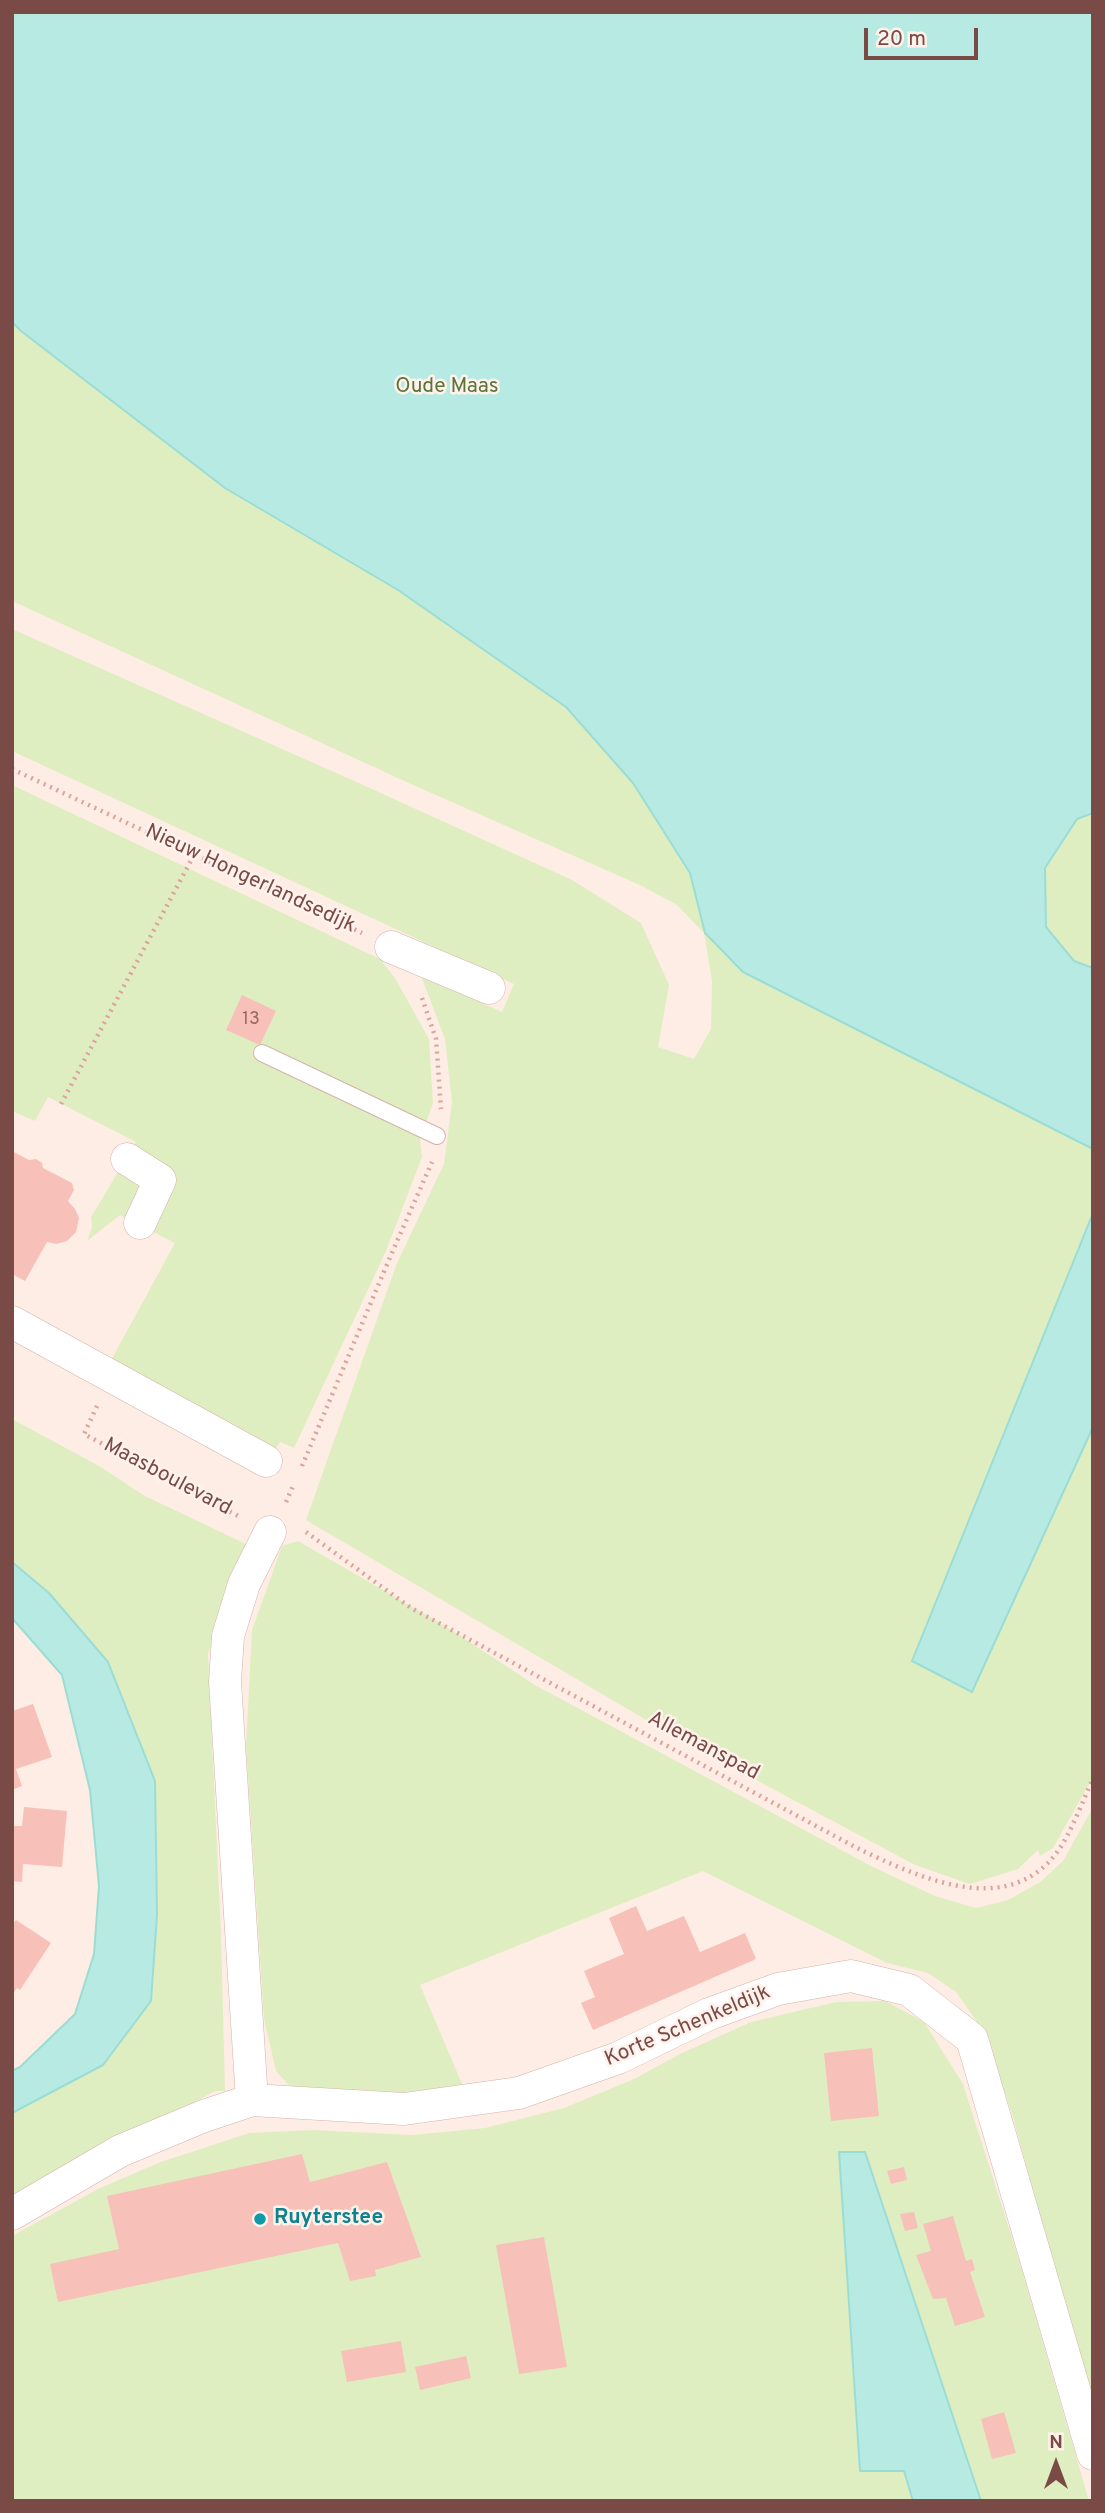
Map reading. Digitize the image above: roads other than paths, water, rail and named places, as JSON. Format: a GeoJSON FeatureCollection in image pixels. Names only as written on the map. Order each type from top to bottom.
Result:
{"type":"FeatureCollection","features":[{"type":"Feature","properties":{"kind":"street"},"geometry":{"type":"LineString","coordinates":[[391,947],[489,988]]}},
{"type":"Feature","properties":{"kind":"street"},"geometry":{"type":"LineString","coordinates":[[127,1159],[160,1180],[140,1223]]}},
{"type":"Feature","properties":{"kind":"street"},"geometry":{"type":"LineString","coordinates":[[12,1322],[266,1461]]}},
{"type":"Feature","properties":{"kind":"street"},"geometry":{"type":"LineString","coordinates":[[253,2100],[225,1682],[228,1636],[244,1584],[275,1523]]}},
{"type":"Feature","properties":{"kind":"street","name":"Korte Schenkeldijk"},"geometry":{"type":"LineString","coordinates":[[12,2214],[120,2151],[204,2116],[253,2100],[404,2109],[519,2093],[618,2058],[709,2014],[778,1989],[851,1976],[909,1990],[972,2039],[1093,2454]]}},
{"type":"Feature","properties":{"kind":"lane"},"geometry":{"type":"LineString","coordinates":[[262,1053],[437,1136]]}},
{"type":"Feature","properties":{"kind":"water","name":"Oude Maas"},"geometry":{"type":"Polygon","coordinates":[[[12,12],[1093,12],[1093,813],[1077,819],[1045,868],[1046,927],[1074,961],[1093,968],[1093,1149],[743,972],[705,933],[690,873],[633,783],[566,707],[398,590],[225,488],[12,322],[12,12]]]}},
{"type":"Feature","properties":{"kind":"water"},"geometry":{"type":"Polygon","coordinates":[[[1093,1213],[1093,1427],[972,1692],[912,1661],[1093,1213]]]}},
{"type":"Feature","properties":{"kind":"water"},"geometry":{"type":"Polygon","coordinates":[[[12,1562],[49,1593],[108,1662],[155,1781],[157,1915],[151,2001],[103,2065],[12,2113],[12,2071],[20,2067],[75,2014],[94,1954],[99,1886],[90,1790],[62,1675],[12,1618],[12,1562]]]}},
{"type":"Feature","properties":{"kind":"water"},"geometry":{"type":"Polygon","coordinates":[[[839,2152],[865,2152],[981,2501],[913,2501],[904,2471],[860,2471],[839,2152]]]}},
{"type":"Feature","properties":{"kind":"place","name":"Ruyterstee"},"geometry":{"type":"Point","coordinates":[260,2219]}}]}
